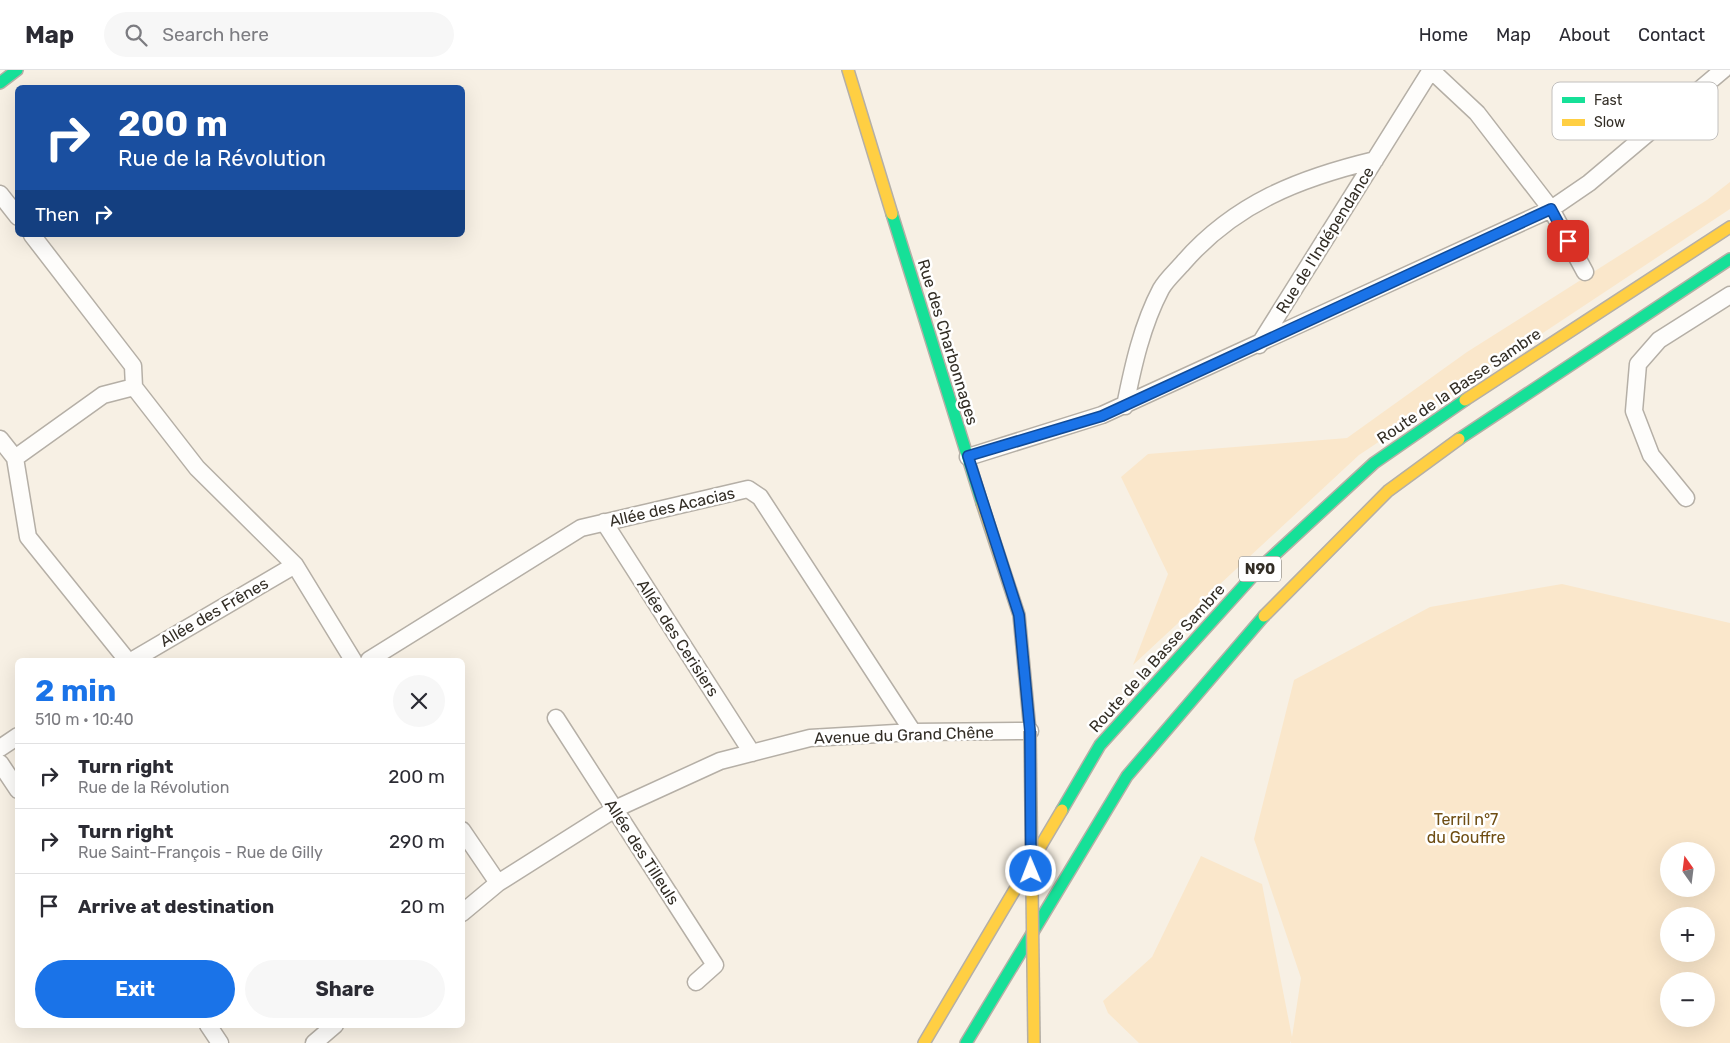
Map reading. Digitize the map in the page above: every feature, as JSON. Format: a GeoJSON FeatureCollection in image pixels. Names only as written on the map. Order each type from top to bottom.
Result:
{"type":"FeatureCollection","features":[{"type":"Feature","properties":{"kind":"main road"},"geometry":{"type":"LineString","coordinates":[[0,82],[16,70]]}},
{"type":"Feature","properties":{"kind":"main road","name":"Rue des Charbonnages"},"geometry":{"type":"LineString","coordinates":[[848,70],[1019,615],[1030,731],[1034,1043]]}},
{"type":"Feature","properties":{"kind":"main road","name":"Route de la Basse Sambre"},"geometry":{"type":"LineString","coordinates":[[924,1043],[1100,745],[1260,569],[1374,463],[1435,420],[1730,227]]}},
{"type":"Feature","properties":{"kind":"main road","name":"N90"},"geometry":{"type":"LineString","coordinates":[[966,1043],[1127,776],[1276,601],[1388,492],[1447,447],[1730,259]]}},
{"type":"Feature","properties":{"kind":"street"},"geometry":{"type":"LineString","coordinates":[[1431,70],[1477,113],[1551,209],[1584,272]]}},
{"type":"Feature","properties":{"kind":"street","name":"Rue de l'Indépendance"},"geometry":{"type":"LineString","coordinates":[[1258,345],[1431,70]]}},
{"type":"Feature","properties":{"kind":"street"},"geometry":{"type":"LineString","coordinates":[[1709,82],[1723,70]]}},
{"type":"Feature","properties":{"kind":"street"},"geometry":{"type":"LineString","coordinates":[[968,456],[1102,416],[1551,209],[1589,183],[1640,140]]}},
{"type":"Feature","properties":{"kind":"street"},"geometry":{"type":"LineString","coordinates":[[1125,406],[1145,328],[1162,288],[1194,250],[1224,224],[1258,200],[1296,183],[1375,160]]}},
{"type":"Feature","properties":{"kind":"street"},"geometry":{"type":"LineString","coordinates":[[0,194],[15,213]]}},
{"type":"Feature","properties":{"kind":"street"},"geometry":{"type":"LineString","coordinates":[[34,237],[133,366],[134,387],[197,468],[295,565],[353,658]]}},
{"type":"Feature","properties":{"kind":"street"},"geometry":{"type":"LineString","coordinates":[[1686,498],[1651,455],[1634,411],[1638,364],[1659,340],[1723,304],[1730,295]]}},
{"type":"Feature","properties":{"kind":"street"},"geometry":{"type":"LineString","coordinates":[[15,458],[104,395],[134,387]]}},
{"type":"Feature","properties":{"kind":"street"},"geometry":{"type":"LineString","coordinates":[[0,439],[15,458],[28,537],[125,658]]}},
{"type":"Feature","properties":{"kind":"street","name":"Allée des Acacias"},"geometry":{"type":"LineString","coordinates":[[373,658],[581,528],[748,489],[760,497],[913,732]]}},
{"type":"Feature","properties":{"kind":"street","name":"Allée des Cerisiers"},"geometry":{"type":"LineString","coordinates":[[604,522],[752,753]]}},
{"type":"Feature","properties":{"kind":"street","name":"Allée des Frênes"},"geometry":{"type":"LineString","coordinates":[[136,658],[295,565]]}},
{"type":"Feature","properties":{"kind":"street","name":"Allée des Tilleuls"},"geometry":{"type":"LineString","coordinates":[[556,718],[715,965],[696,982]]}},
{"type":"Feature","properties":{"kind":"street","name":"Avenue du Grand Chêne"},"geometry":{"type":"LineString","coordinates":[[465,910],[498,883],[615,809],[720,761],[810,738],[913,732],[1030,731]]}},
{"type":"Feature","properties":{"kind":"street"},"geometry":{"type":"LineString","coordinates":[[0,748],[15,738]]}},
{"type":"Feature","properties":{"kind":"street"},"geometry":{"type":"LineString","coordinates":[[0,763],[15,786]]}},
{"type":"Feature","properties":{"kind":"street"},"geometry":{"type":"LineString","coordinates":[[465,834],[498,883]]}},
{"type":"Feature","properties":{"kind":"street"},"geometry":{"type":"LineString","coordinates":[[210,1028],[220,1043]]}},
{"type":"Feature","properties":{"kind":"street"},"geometry":{"type":"LineString","coordinates":[[314,1043],[332,1028]]}},
{"type":"Feature","properties":{"kind":"green space"},"geometry":{"type":"Polygon","coordinates":[[[1730,182],[1730,209],[1359,455],[1133,665],[1168,574],[1121,477],[1148,454],[1347,438],[1467,352],[1707,200],[1730,182]]]}},
{"type":"Feature","properties":{"kind":"green space","name":"Terril n°7 du Gouffre"},"geometry":{"type":"Polygon","coordinates":[[[1562,584],[1730,623],[1730,1043],[1291,1043],[1291,1041],[1290,1043],[1139,1043],[1108,1013],[1103,1001],[1152,957],[1201,856],[1262,884],[1292,1037],[1301,978],[1254,839],[1294,680],[1430,607],[1562,584]]]}},
{"type":"Feature","properties":{"kind":"traffic: fast"},"geometry":{"type":"LineString","coordinates":[[0,83],[17,70]]}},
{"type":"Feature","properties":{"kind":"traffic: fast"},"geometry":{"type":"LineString","coordinates":[[892,214],[982,503]]}},
{"type":"Feature","properties":{"kind":"traffic: fast"},"geometry":{"type":"LineString","coordinates":[[1459,439],[1730,259]]}},
{"type":"Feature","properties":{"kind":"traffic: fast"},"geometry":{"type":"LineString","coordinates":[[1062,810],[1100,745],[1259,569],[1374,463],[1465,400]]}},
{"type":"Feature","properties":{"kind":"traffic: fast"},"geometry":{"type":"LineString","coordinates":[[966,1043],[1127,776],[1264,616]]}},
{"type":"Feature","properties":{"kind":"traffic: slow"},"geometry":{"type":"LineString","coordinates":[[848,70],[892,214]]}},
{"type":"Feature","properties":{"kind":"traffic: slow"},"geometry":{"type":"LineString","coordinates":[[1465,400],[1730,227]]}},
{"type":"Feature","properties":{"kind":"traffic: slow"},"geometry":{"type":"LineString","coordinates":[[1264,616],[1388,491],[1459,439]]}},
{"type":"Feature","properties":{"kind":"traffic: slow"},"geometry":{"type":"LineString","coordinates":[[982,503],[1019,615],[1030,731]]}},
{"type":"Feature","properties":{"kind":"traffic: slow"},"geometry":{"type":"LineString","coordinates":[[1030,731],[1034,1043]]}},
{"type":"Feature","properties":{"kind":"traffic: slow"},"geometry":{"type":"LineString","coordinates":[[924,1043],[1062,810]]}},
{"type":"Feature","properties":{"kind":"route"},"geometry":{"type":"LineString","coordinates":[[1031,871],[1030,731],[1019,615],[968,456],[1102,416],[1551,209],[1568,241]]}}]}
